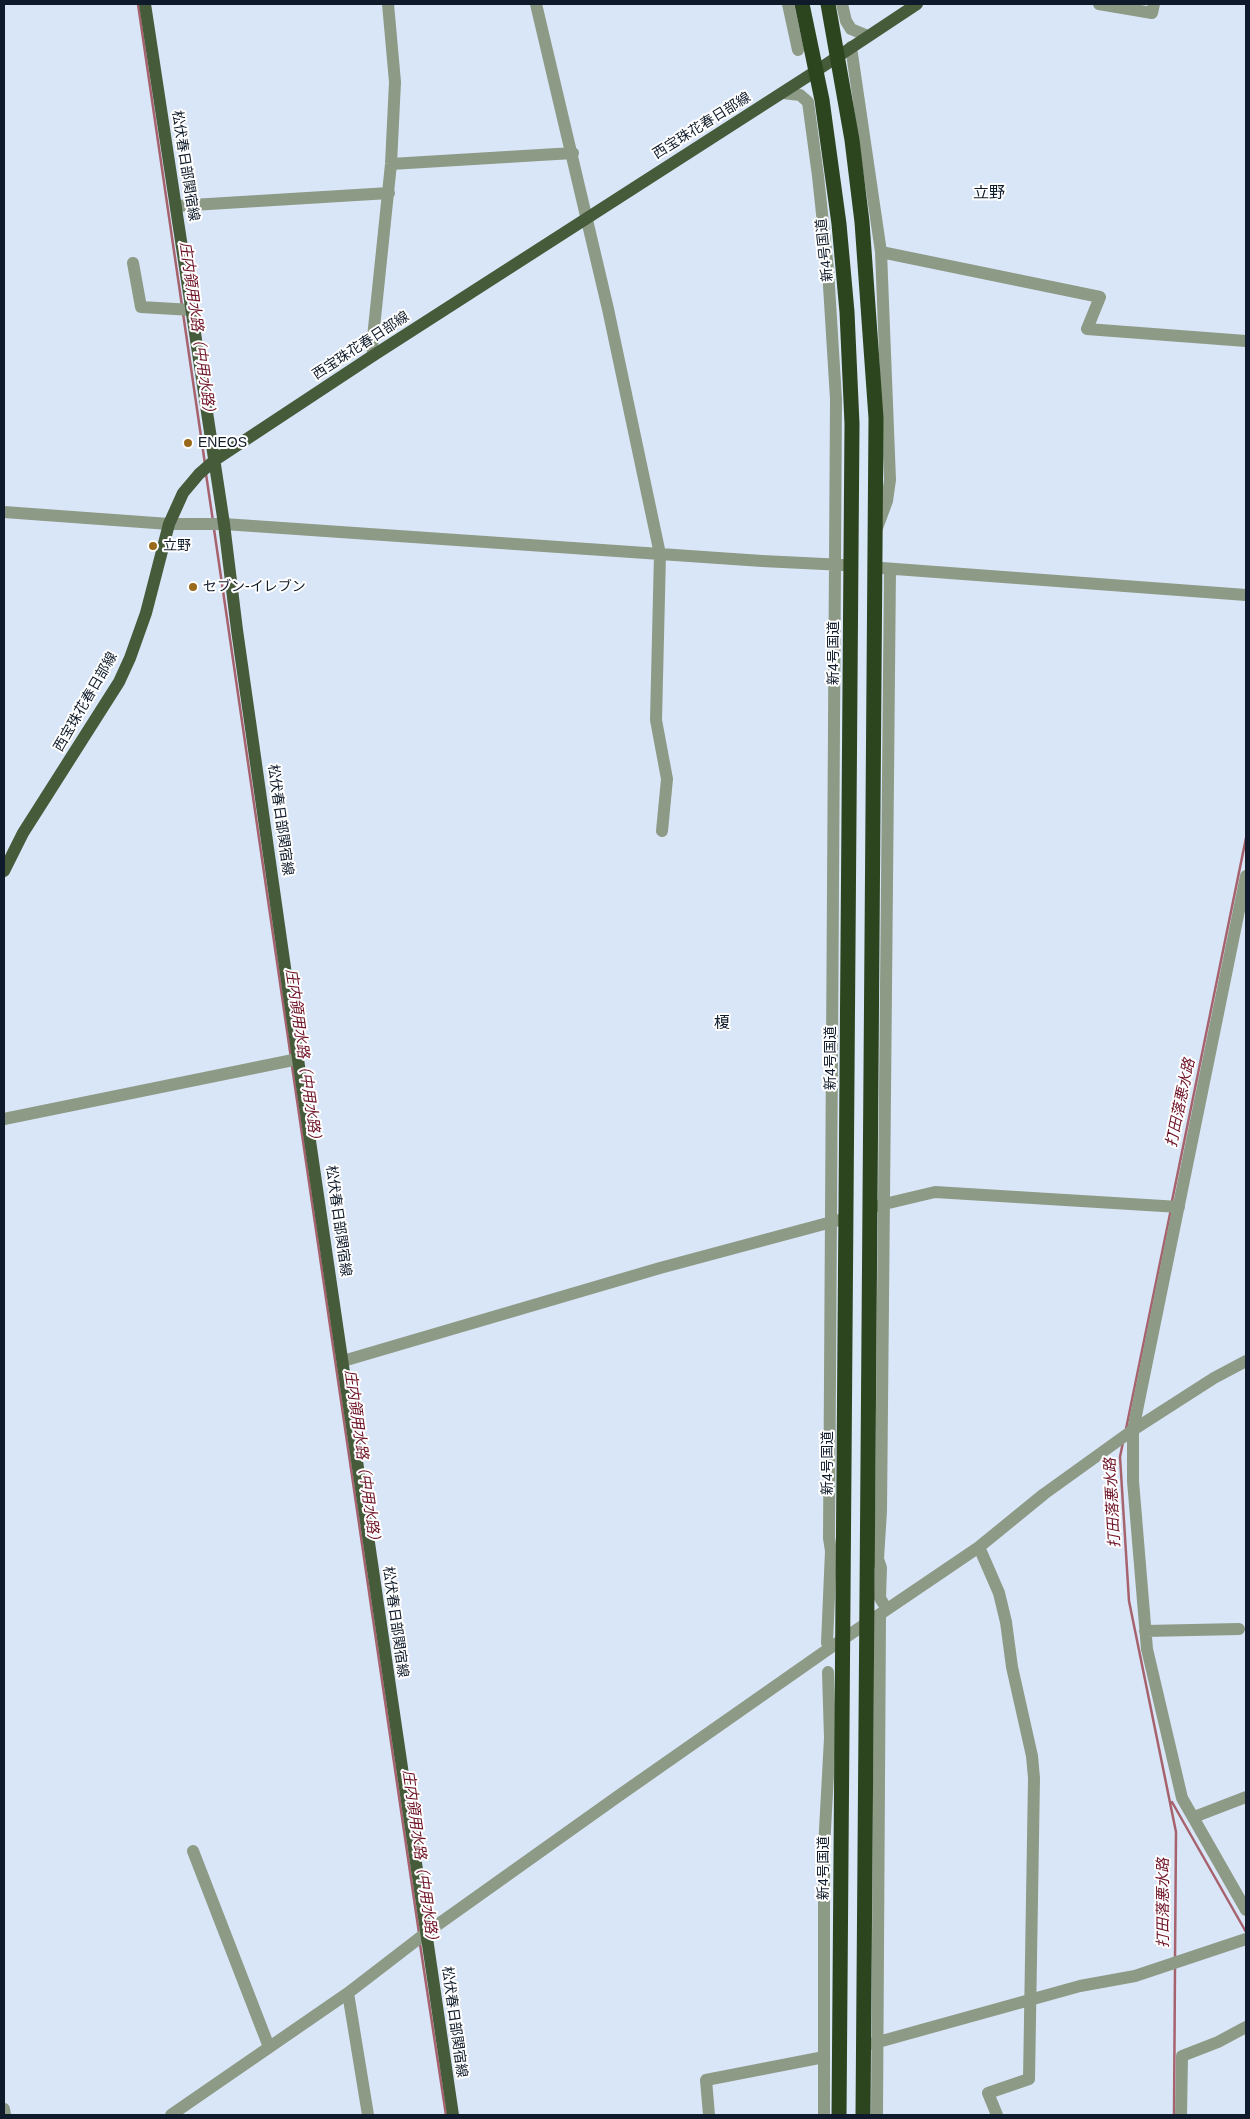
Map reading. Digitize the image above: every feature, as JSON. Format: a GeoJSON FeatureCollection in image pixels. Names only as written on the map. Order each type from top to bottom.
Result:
{"type":"FeatureCollection","features":[{"type":"Feature","properties":{"kind":"highway","name":"新4号国道"},"geometry":{"type":"LineString","coordinates":[[802,4],[799,23],[816,71],[838,215],[847,312],[852,424],[846,1217],[837,1572],[842,1640],[836,1728],[839,2115]]}},
{"type":"Feature","properties":{"kind":"highway"},"geometry":{"type":"LineString","coordinates":[[828,4],[838,56],[853,105],[871,318],[876,418],[876,531],[883,568],[873,1545],[866,1624],[871,2044],[863,2115]]}},
{"type":"Feature","properties":{"kind":"main road","name":"松伏春日部関宿線"},"geometry":{"type":"LineString","coordinates":[[145,4],[215,460],[237,630],[298,1059],[453,2115]]}},
{"type":"Feature","properties":{"kind":"main road","name":"西宝珠花春日部線"},"geometry":{"type":"LineString","coordinates":[[4,871],[23,833],[94,724],[130,658],[146,613],[169,524],[183,493],[199,474],[215,460],[374,355],[917,4]]}},
{"type":"Feature","properties":{"kind":"street"},"geometry":{"type":"LineString","coordinates":[[374,355],[372,347],[392,164],[395,82],[388,4]]}},
{"type":"Feature","properties":{"kind":"street"},"geometry":{"type":"LineString","coordinates":[[536,4],[573,154],[608,309],[660,554],[656,720],[667,779],[662,831]]}},
{"type":"Feature","properties":{"kind":"street"},"geometry":{"type":"LineString","coordinates":[[788,4],[799,23],[798,50]]}},
{"type":"Feature","properties":{"kind":"street"},"geometry":{"type":"LineString","coordinates":[[842,4],[846,21],[851,29],[868,36]]}},
{"type":"Feature","properties":{"kind":"street"},"geometry":{"type":"LineString","coordinates":[[1099,4],[1152,13],[1154,4]]}},
{"type":"Feature","properties":{"kind":"street"},"geometry":{"type":"LineString","coordinates":[[851,47],[853,105],[881,252],[890,480],[887,501],[876,531]]}},
{"type":"Feature","properties":{"kind":"street"},"geometry":{"type":"LineString","coordinates":[[782,93],[800,95],[808,102],[818,176],[835,346],[836,564],[828,1532],[837,1572],[827,1612],[827,1642]]}},
{"type":"Feature","properties":{"kind":"street"},"geometry":{"type":"LineString","coordinates":[[392,164],[573,154]]}},
{"type":"Feature","properties":{"kind":"street"},"geometry":{"type":"LineString","coordinates":[[176,206],[389,193]]}},
{"type":"Feature","properties":{"kind":"street"},"geometry":{"type":"LineString","coordinates":[[881,252],[1100,297],[1087,329],[1246,341]]}},
{"type":"Feature","properties":{"kind":"street"},"geometry":{"type":"LineString","coordinates":[[133,262],[141,306],[192,310]]}},
{"type":"Feature","properties":{"kind":"street"},"geometry":{"type":"LineString","coordinates":[[4,512],[169,524],[224,524],[851,565]]}},
{"type":"Feature","properties":{"kind":"street"},"geometry":{"type":"LineString","coordinates":[[883,568],[1246,595]]}},
{"type":"Feature","properties":{"kind":"street"},"geometry":{"type":"LineString","coordinates":[[1246,876],[1133,1430],[1133,1481],[1147,1649],[1182,1798],[1246,1910]]}},
{"type":"Feature","properties":{"kind":"street"},"geometry":{"type":"LineString","coordinates":[[4,1119],[298,1059]]}},
{"type":"Feature","properties":{"kind":"street"},"geometry":{"type":"LineString","coordinates":[[877,1205],[935,1192],[1179,1207]]}},
{"type":"Feature","properties":{"kind":"street"},"geometry":{"type":"LineString","coordinates":[[343,1361],[660,1268],[846,1217]]}},
{"type":"Feature","properties":{"kind":"street"},"geometry":{"type":"LineString","coordinates":[[171,2115],[348,1993],[426,1933],[866,1624],[881,1609],[978,1547],[1044,1494],[1133,1430],[1214,1378],[1246,1361]]}},
{"type":"Feature","properties":{"kind":"street"},"geometry":{"type":"LineString","coordinates":[[873,1545],[881,1609],[871,2044],[878,2115]]}},
{"type":"Feature","properties":{"kind":"street"},"geometry":{"type":"LineString","coordinates":[[978,1547],[999,1593],[1032,1756],[1034,1778],[1030,2079],[988,2093],[997,2115]]}},
{"type":"Feature","properties":{"kind":"street"},"geometry":{"type":"LineString","coordinates":[[1145,1631],[1239,1629]]}},
{"type":"Feature","properties":{"kind":"street"},"geometry":{"type":"LineString","coordinates":[[824,2115],[824,1848],[836,1728],[828,1672]]}},
{"type":"Feature","properties":{"kind":"street"},"geometry":{"type":"LineString","coordinates":[[1194,1816],[1246,1797]]}},
{"type":"Feature","properties":{"kind":"street"},"geometry":{"type":"LineString","coordinates":[[193,1850],[269,2047]]}},
{"type":"Feature","properties":{"kind":"street"},"geometry":{"type":"LineString","coordinates":[[871,2044],[1080,1986],[1135,1976],[1246,1940]]}},
{"type":"Feature","properties":{"kind":"street"},"geometry":{"type":"LineString","coordinates":[[348,1993],[368,2115]]}},
{"type":"Feature","properties":{"kind":"street"},"geometry":{"type":"LineString","coordinates":[[1181,2115],[1182,2056],[1218,2042],[1246,2026]]}},
{"type":"Feature","properties":{"kind":"street"},"geometry":{"type":"LineString","coordinates":[[709,2115],[706,2080],[824,2057]]}},
{"type":"Feature","properties":{"kind":"street"},"geometry":{"type":"LineString","coordinates":[[4,2109],[5,2115]]}},
{"type":"Feature","properties":{"kind":"waterway","name":"庄内領用水路（中用水路）"},"geometry":{"type":"LineString","coordinates":[[138,4],[182,306]]}},
{"type":"Feature","properties":{"kind":"waterway","name":"庄内領用水路（中用水路）"},"geometry":{"type":"LineString","coordinates":[[183,313],[205,464]]}},
{"type":"Feature","properties":{"kind":"waterway","name":"庄内領用水路（中用水路）"},"geometry":{"type":"LineString","coordinates":[[206,474],[213,521]]}},
{"type":"Feature","properties":{"kind":"waterway","name":"庄内領用水路（中用水路）"},"geometry":{"type":"LineString","coordinates":[[214,529],[291,1058]]}},
{"type":"Feature","properties":{"kind":"waterway","name":"打田落悪水路"},"geometry":{"type":"LineString","coordinates":[[1172,1201],[1246,838]]}},
{"type":"Feature","properties":{"kind":"waterway","name":"庄内領用水路（中用水路）"},"geometry":{"type":"LineString","coordinates":[[292,1066],[419,1933]]}},
{"type":"Feature","properties":{"kind":"waterway","name":"打田落悪水路"},"geometry":{"type":"LineString","coordinates":[[1126,1429],[1171,1209]]}},
{"type":"Feature","properties":{"kind":"waterway","name":"打田落悪水路"},"geometry":{"type":"LineString","coordinates":[[1123,1442],[1120,1457],[1129,1601],[1176,1832],[1175,1959]]}},
{"type":"Feature","properties":{"kind":"waterway"},"geometry":{"type":"LineString","coordinates":[[1172,1802],[1246,1932]]}},
{"type":"Feature","properties":{"kind":"waterway","name":"庄内領用水路（中用水路）"},"geometry":{"type":"LineString","coordinates":[[420,1944],[446,2115]]}},
{"type":"Feature","properties":{"kind":"waterway","name":"打田落悪水路"},"geometry":{"type":"LineString","coordinates":[[1174,2115],[1175,1967]]}},
{"type":"Feature","properties":{"kind":"place","name":"ENEOS"},"geometry":{"type":"Point","coordinates":[188,443]}},
{"type":"Feature","properties":{"kind":"place","name":"立野"},"geometry":{"type":"Point","coordinates":[153,546]}},
{"type":"Feature","properties":{"kind":"place","name":"セブン-イレブン"},"geometry":{"type":"Point","coordinates":[193,587]}},
{"type":"Feature","properties":{"kind":"district","name":"立野"},"geometry":{"type":"Point","coordinates":[989,194]}},
{"type":"Feature","properties":{"kind":"district","name":"榎"},"geometry":{"type":"Point","coordinates":[722,1024]}}]}
